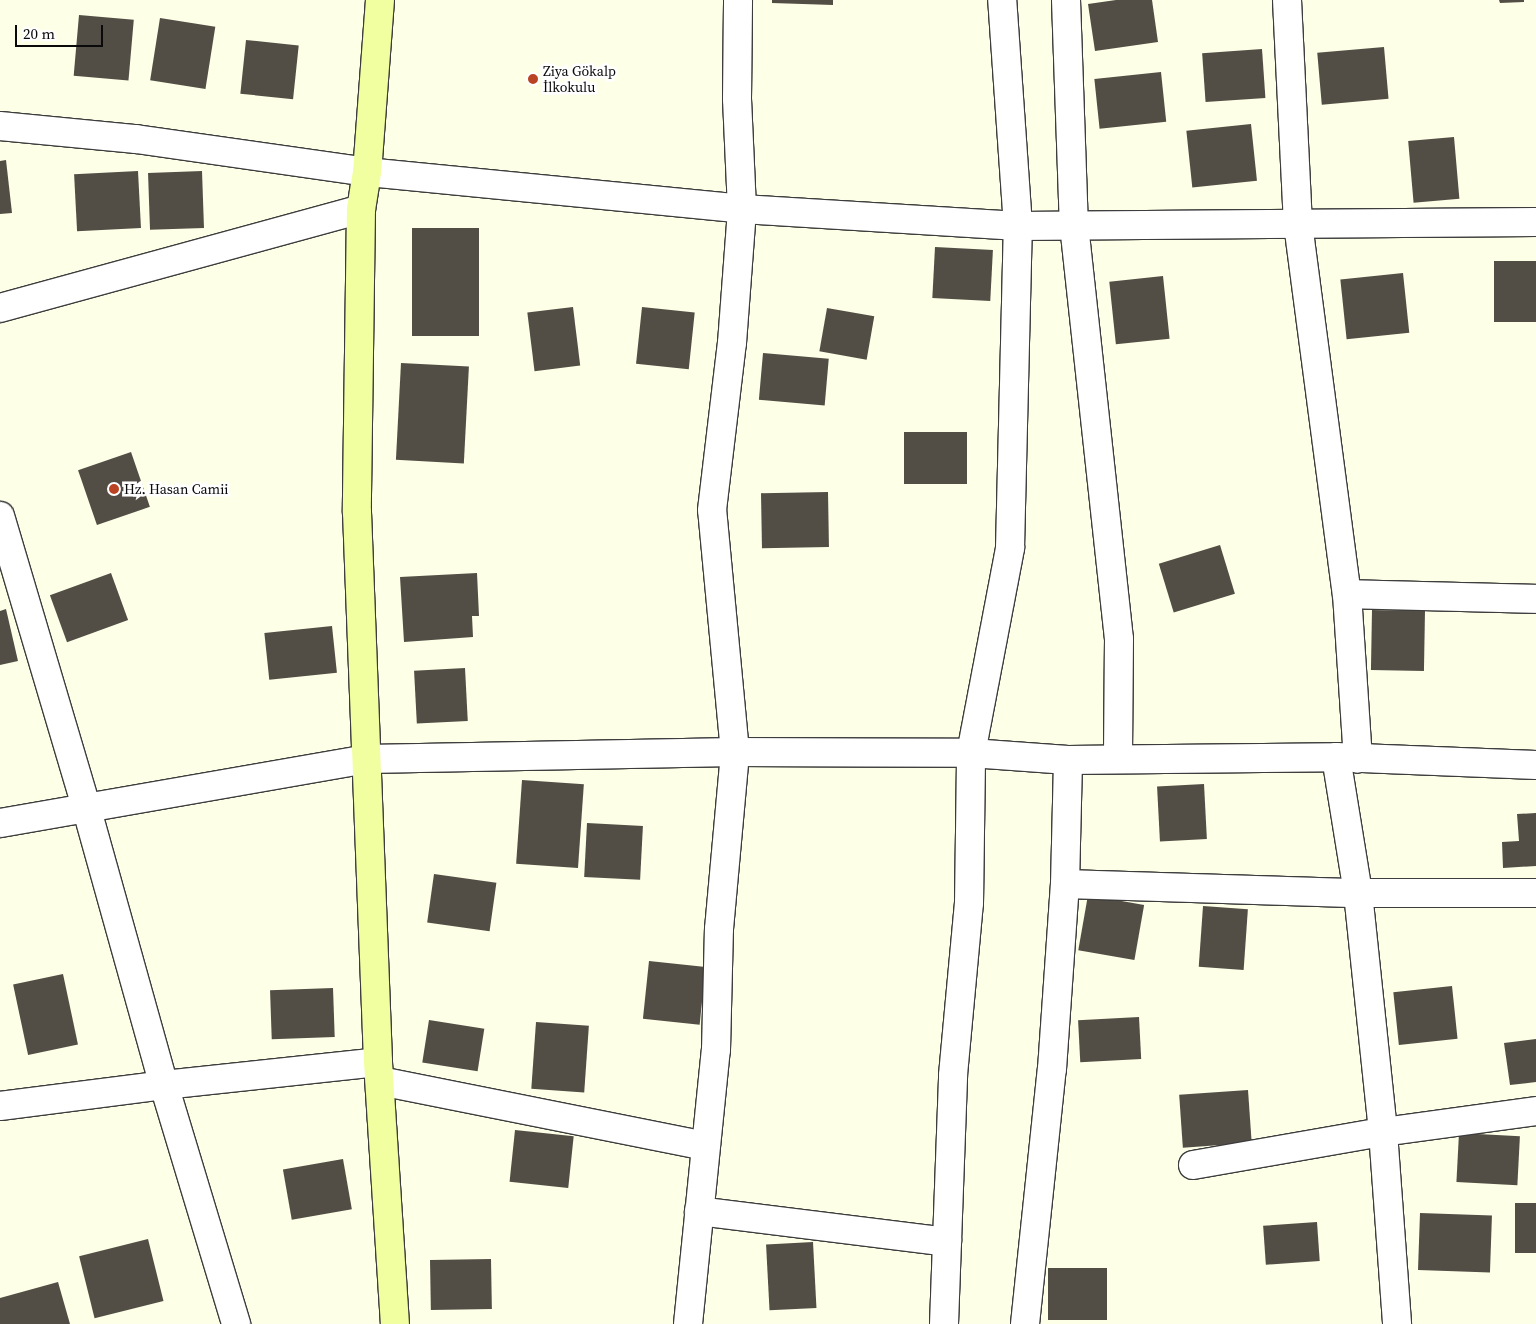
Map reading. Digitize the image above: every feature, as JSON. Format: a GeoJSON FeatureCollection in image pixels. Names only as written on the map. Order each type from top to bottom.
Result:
{"type":"FeatureCollection","features":[{"type":"Feature","properties":{"kind":"street"},"geometry":{"type":"LineString","coordinates":[[380,0],[367,172],[361,209],[358,512],[379,1072],[395,1324]]}},
{"type":"Feature","properties":{"kind":"street"},"geometry":{"type":"LineString","coordinates":[[688,1324],[716,1050],[719,930],[735,752],[712,510],[732,343],[742,209],[737,99],[738,0]]}},
{"type":"Feature","properties":{"kind":"street"},"geometry":{"type":"LineString","coordinates":[[944,1324],[953,1075],[969,903],[971,753],[1010,548],[1018,226],[1002,0]]}},
{"type":"Feature","properties":{"kind":"street"},"geometry":{"type":"LineString","coordinates":[[1066,0],[1074,226],[1119,639],[1118,759]]}},
{"type":"Feature","properties":{"kind":"street"},"geometry":{"type":"LineString","coordinates":[[1287,0],[1298,224],[1347,594],[1347,758],[1358,893],[1383,1132],[1397,1324]]}},
{"type":"Feature","properties":{"kind":"street"},"geometry":{"type":"LineString","coordinates":[[0,126],[136,139],[367,172],[742,209],[1018,226],[1536,222]]}},
{"type":"Feature","properties":{"kind":"street"},"geometry":{"type":"LineString","coordinates":[[0,308],[361,209]]}},
{"type":"Feature","properties":{"kind":"street"},"geometry":{"type":"LineString","coordinates":[[0,516],[164,1085],[236,1324]]}},
{"type":"Feature","properties":{"kind":"street"},"geometry":{"type":"LineString","coordinates":[[1347,594],[1536,599]]}},
{"type":"Feature","properties":{"kind":"street"},"geometry":{"type":"LineString","coordinates":[[0,824],[86,810],[185,789],[367,759],[735,752],[971,753],[1068,760],[1347,758],[1536,765]]}},
{"type":"Feature","properties":{"kind":"street"},"geometry":{"type":"LineString","coordinates":[[1025,1324],[1052,1069],[1066,884],[1068,760]]}},
{"type":"Feature","properties":{"kind":"street"},"geometry":{"type":"LineString","coordinates":[[1066,884],[1358,893],[1536,893]]}},
{"type":"Feature","properties":{"kind":"street"},"geometry":{"type":"LineString","coordinates":[[0,1106],[164,1085],[379,1072],[706,1146]]}},
{"type":"Feature","properties":{"kind":"street"},"geometry":{"type":"LineString","coordinates":[[1193,1164],[1383,1132],[1536,1111]]}},
{"type":"Feature","properties":{"kind":"street"},"geometry":{"type":"LineString","coordinates":[[699,1211],[947,1242]]}},
{"type":"Feature","properties":{"kind":"building"},"geometry":{"type":"Polygon","coordinates":[[[772,0],[833,0],[833,5],[772,3],[772,0]]]}},
{"type":"Feature","properties":{"kind":"building"},"geometry":{"type":"Polygon","coordinates":[[[1116,0],[1152,0],[1158,42],[1095,51],[1088,4],[1116,0]]]}},
{"type":"Feature","properties":{"kind":"building"},"geometry":{"type":"Polygon","coordinates":[[[1499,0],[1524,0],[1524,2],[1500,3],[1499,0]]]}},
{"type":"Feature","properties":{"kind":"building"},"geometry":{"type":"Polygon","coordinates":[[[79,15],[134,20],[128,81],[74,76],[79,15]]]}},
{"type":"Feature","properties":{"kind":"building"},"geometry":{"type":"Polygon","coordinates":[[[160,18],[215,27],[205,89],[150,80],[160,18]]]}},
{"type":"Feature","properties":{"kind":"building"},"geometry":{"type":"Polygon","coordinates":[[[246,40],[299,46],[293,99],[240,94],[246,40]]]}},
{"type":"Feature","properties":{"kind":"building"},"geometry":{"type":"Polygon","coordinates":[[[1384,47],[1389,99],[1322,105],[1317,53],[1384,47]]]}},
{"type":"Feature","properties":{"kind":"building"},"geometry":{"type":"Polygon","coordinates":[[[1262,49],[1265,98],[1206,102],[1202,53],[1262,49]]]}},
{"type":"Feature","properties":{"kind":"building"},"geometry":{"type":"Polygon","coordinates":[[[1161,72],[1166,122],[1100,129],[1094,79],[1161,72]]]}},
{"type":"Feature","properties":{"kind":"building"},"geometry":{"type":"Polygon","coordinates":[[[1251,124],[1257,181],[1192,187],[1186,131],[1251,124]]]}},
{"type":"Feature","properties":{"kind":"building"},"geometry":{"type":"Polygon","coordinates":[[[1454,137],[1459,199],[1414,203],[1408,141],[1454,137]]]}},
{"type":"Feature","properties":{"kind":"building"},"geometry":{"type":"Polygon","coordinates":[[[6,160],[12,213],[0,214],[0,161],[6,160]]]}},
{"type":"Feature","properties":{"kind":"building"},"geometry":{"type":"Polygon","coordinates":[[[138,171],[141,228],[77,231],[74,174],[138,171]]]}},
{"type":"Feature","properties":{"kind":"building"},"geometry":{"type":"Polygon","coordinates":[[[202,171],[204,228],[150,230],[148,173],[202,171]]]}},
{"type":"Feature","properties":{"kind":"building"},"geometry":{"type":"Polygon","coordinates":[[[412,228],[479,228],[479,336],[412,336],[412,228]]]}},
{"type":"Feature","properties":{"kind":"building"},"geometry":{"type":"Polygon","coordinates":[[[935,247],[993,250],[990,301],[932,298],[935,247]]]}},
{"type":"Feature","properties":{"kind":"building"},"geometry":{"type":"Polygon","coordinates":[[[1494,261],[1536,261],[1536,322],[1494,322],[1494,261]]]}},
{"type":"Feature","properties":{"kind":"building"},"geometry":{"type":"Polygon","coordinates":[[[1403,273],[1409,333],[1347,339],[1340,280],[1403,273]]]}},
{"type":"Feature","properties":{"kind":"building"},"geometry":{"type":"Polygon","coordinates":[[[1163,276],[1170,339],[1116,344],[1109,282],[1163,276]]]}},
{"type":"Feature","properties":{"kind":"building"},"geometry":{"type":"Polygon","coordinates":[[[573,307],[580,366],[535,371],[527,313],[573,307]]]}},
{"type":"Feature","properties":{"kind":"building"},"geometry":{"type":"Polygon","coordinates":[[[642,307],[695,313],[689,369],[636,364],[642,307]]]}},
{"type":"Feature","properties":{"kind":"building"},"geometry":{"type":"Polygon","coordinates":[[[827,308],[874,316],[867,360],[819,351],[827,308]]]}},
{"type":"Feature","properties":{"kind":"building"},"geometry":{"type":"Polygon","coordinates":[[[763,353],[829,359],[825,406],[759,400],[763,353]]]}},
{"type":"Feature","properties":{"kind":"building"},"geometry":{"type":"Polygon","coordinates":[[[401,363],[469,367],[464,463],[396,460],[401,363]]]}},
{"type":"Feature","properties":{"kind":"building"},"geometry":{"type":"Polygon","coordinates":[[[904,432],[967,432],[967,484],[904,484],[904,432]]]}},
{"type":"Feature","properties":{"kind":"building","name":"Hz. Hasan Camii"},"geometry":{"type":"Polygon","coordinates":[[[131,452],[150,507],[97,525],[78,470],[131,452]]]}},
{"type":"Feature","properties":{"kind":"building"},"geometry":{"type":"Polygon","coordinates":[[[828,492],[829,547],[762,548],[761,493],[828,492]]]}},
{"type":"Feature","properties":{"kind":"building"},"geometry":{"type":"Polygon","coordinates":[[[1220,545],[1235,594],[1174,612],[1159,564],[1220,545]]]}},
{"type":"Feature","properties":{"kind":"building"},"geometry":{"type":"Polygon","coordinates":[[[111,573],[128,620],[67,642],[50,595],[111,573]]]}},
{"type":"Feature","properties":{"kind":"building"},"geometry":{"type":"Polygon","coordinates":[[[477,573],[479,616],[472,616],[473,637],[404,642],[400,577],[477,573]]]}},
{"type":"Feature","properties":{"kind":"building"},"geometry":{"type":"Polygon","coordinates":[[[6,609],[18,661],[0,665],[0,611],[6,609]]]}},
{"type":"Feature","properties":{"kind":"building"},"geometry":{"type":"Polygon","coordinates":[[[1372,610],[1425,611],[1424,671],[1371,670],[1372,610]]]}},
{"type":"Feature","properties":{"kind":"building"},"geometry":{"type":"Polygon","coordinates":[[[332,626],[337,673],[269,680],[264,633],[332,626]]]}},
{"type":"Feature","properties":{"kind":"building"},"geometry":{"type":"Polygon","coordinates":[[[465,668],[468,721],[417,724],[414,671],[465,668]]]}},
{"type":"Feature","properties":{"kind":"building"},"geometry":{"type":"Polygon","coordinates":[[[522,780],[584,784],[578,868],[516,864],[522,780]]]}},
{"type":"Feature","properties":{"kind":"building"},"geometry":{"type":"Polygon","coordinates":[[[1204,784],[1207,839],[1160,841],[1157,786],[1204,784]]]}},
{"type":"Feature","properties":{"kind":"building"},"geometry":{"type":"Polygon","coordinates":[[[1536,813],[1536,866],[1503,868],[1502,842],[1519,841],[1517,814],[1536,813]]]}},
{"type":"Feature","properties":{"kind":"building"},"geometry":{"type":"Polygon","coordinates":[[[587,823],[643,826],[640,880],[584,877],[587,823]]]}},
{"type":"Feature","properties":{"kind":"building"},"geometry":{"type":"Polygon","coordinates":[[[434,874],[496,883],[490,931],[427,923],[434,874]]]}},
{"type":"Feature","properties":{"kind":"building"},"geometry":{"type":"Polygon","coordinates":[[[1088,895],[1144,905],[1134,960],[1078,950],[1088,895]]]}},
{"type":"Feature","properties":{"kind":"building"},"geometry":{"type":"Polygon","coordinates":[[[1203,906],[1248,909],[1244,970],[1199,967],[1203,906]]]}},
{"type":"Feature","properties":{"kind":"building"},"geometry":{"type":"Polygon","coordinates":[[[649,961],[706,967],[700,1025],[643,1019],[649,961]]]}},
{"type":"Feature","properties":{"kind":"building"},"geometry":{"type":"Polygon","coordinates":[[[63,974],[78,1044],[28,1055],[13,985],[63,974]]]}},
{"type":"Feature","properties":{"kind":"building"},"geometry":{"type":"Polygon","coordinates":[[[1452,986],[1458,1039],[1399,1045],[1393,992],[1452,986]]]}},
{"type":"Feature","properties":{"kind":"building"},"geometry":{"type":"Polygon","coordinates":[[[333,988],[335,1037],[272,1039],[270,990],[333,988]]]}},
{"type":"Feature","properties":{"kind":"building"},"geometry":{"type":"Polygon","coordinates":[[[1139,1017],[1141,1059],[1080,1062],[1078,1020],[1139,1017]]]}},
{"type":"Feature","properties":{"kind":"building"},"geometry":{"type":"Polygon","coordinates":[[[429,1020],[484,1029],[478,1071],[422,1062],[429,1020]]]}},
{"type":"Feature","properties":{"kind":"building"},"geometry":{"type":"Polygon","coordinates":[[[536,1022],[589,1026],[584,1093],[531,1089],[536,1022]]]}},
{"type":"Feature","properties":{"kind":"building"},"geometry":{"type":"Polygon","coordinates":[[[1536,1039],[1536,1082],[1510,1085],[1504,1043],[1536,1039]]]}},
{"type":"Feature","properties":{"kind":"building"},"geometry":{"type":"Polygon","coordinates":[[[1248,1090],[1252,1143],[1183,1148],[1179,1095],[1248,1090]]]}},
{"type":"Feature","properties":{"kind":"building"},"geometry":{"type":"Polygon","coordinates":[[[515,1130],[574,1136],[568,1188],[510,1182],[515,1130]]]}},
{"type":"Feature","properties":{"kind":"building"},"geometry":{"type":"Polygon","coordinates":[[[1459,1133],[1520,1136],[1517,1185],[1456,1182],[1459,1133]]]}},
{"type":"Feature","properties":{"kind":"building"},"geometry":{"type":"Polygon","coordinates":[[[343,1159],[352,1209],[292,1220],[283,1170],[343,1159]]]}},
{"type":"Feature","properties":{"kind":"building"},"geometry":{"type":"Polygon","coordinates":[[[1515,1203],[1536,1203],[1536,1253],[1515,1253],[1515,1203]]]}},
{"type":"Feature","properties":{"kind":"building"},"geometry":{"type":"Polygon","coordinates":[[[1420,1213],[1492,1216],[1490,1272],[1418,1270],[1420,1213]]]}},
{"type":"Feature","properties":{"kind":"building"},"geometry":{"type":"Polygon","coordinates":[[[1317,1222],[1320,1261],[1266,1265],[1263,1226],[1317,1222]]]}},
{"type":"Feature","properties":{"kind":"building"},"geometry":{"type":"Polygon","coordinates":[[[148,1239],[163,1301],[95,1318],[79,1256],[148,1239]]]}},
{"type":"Feature","properties":{"kind":"building"},"geometry":{"type":"Polygon","coordinates":[[[813,1242],[816,1308],[770,1310],[766,1244],[813,1242]]]}},
{"type":"Feature","properties":{"kind":"building"},"geometry":{"type":"Polygon","coordinates":[[[491,1259],[492,1309],[431,1310],[430,1260],[491,1259]]]}},
{"type":"Feature","properties":{"kind":"building"},"geometry":{"type":"Polygon","coordinates":[[[1048,1268],[1107,1268],[1107,1320],[1048,1320],[1048,1268]]]}},
{"type":"Feature","properties":{"kind":"building"},"geometry":{"type":"Polygon","coordinates":[[[58,1282],[70,1324],[0,1324],[0,1298],[58,1282]]]}},
{"type":"Feature","properties":{"kind":"place","name":"Ziya Gökalp İlkokulu"},"geometry":{"type":"Point","coordinates":[533,79]}},
{"type":"Feature","properties":{"kind":"place","name":"Hz. Hasan Camii"},"geometry":{"type":"Point","coordinates":[114,489]}}]}
